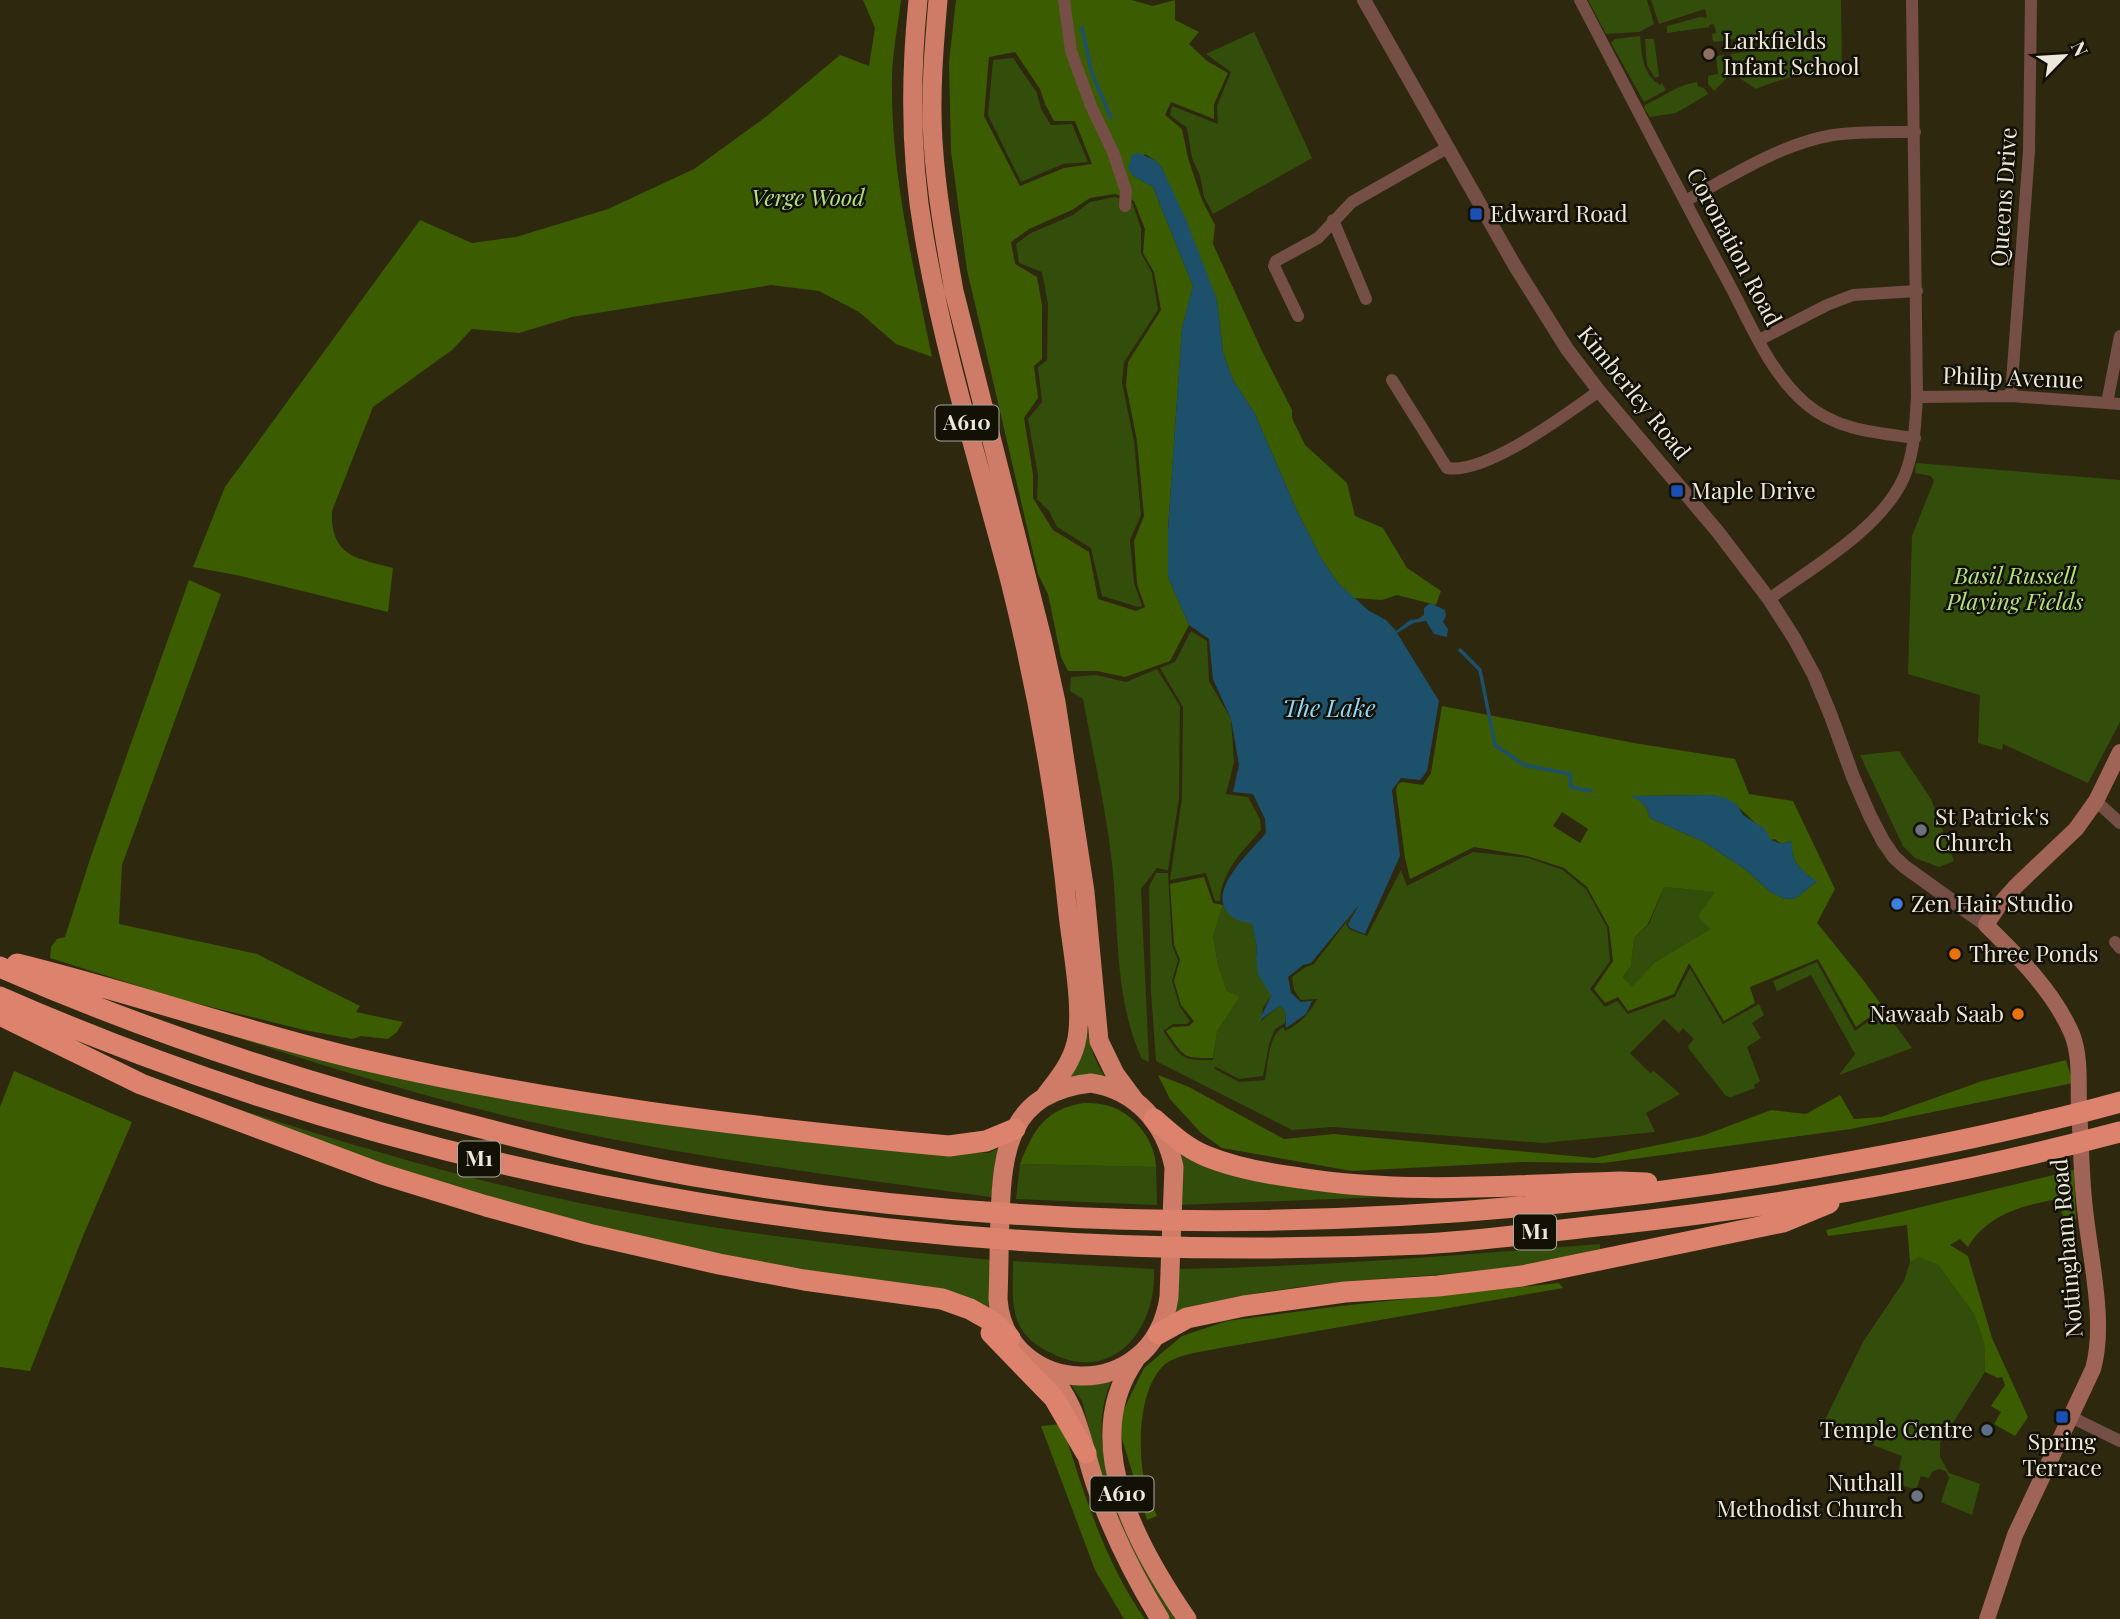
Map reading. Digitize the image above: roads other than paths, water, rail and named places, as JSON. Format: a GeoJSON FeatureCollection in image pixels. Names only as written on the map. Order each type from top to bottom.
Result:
{"type":"FeatureCollection","features":[{"type":"Feature","properties":{"kind":"highway","name":"A610"},"geometry":{"type":"LineString","coordinates":[[918,0],[914,61],[914,141],[915,175],[924,238],[951,359],[1023,639],[1047,764],[1067,898],[1078,1032],[1070,1060],[1045,1096]]}},
{"type":"Feature","properties":{"kind":"highway","name":"A610"},"geometry":{"type":"LineString","coordinates":[[938,0],[933,60],[933,140],[946,248],[1056,702],[1085,892],[1099,1041],[1115,1073],[1135,1101]]}},
{"type":"Feature","properties":{"kind":"highway"},"geometry":{"type":"LineString","coordinates":[[0,960],[327,1051],[480,1084],[728,1123],[949,1146],[986,1142],[1015,1129]]}},
{"type":"Feature","properties":{"kind":"highway","name":"M1"},"geometry":{"type":"LineString","coordinates":[[0,967],[129,1019],[267,1069],[363,1098],[593,1156],[765,1187],[1029,1216],[1199,1222],[1418,1216],[1558,1204],[1700,1186],[1895,1153],[2117,1103]]}},
{"type":"Feature","properties":{"kind":"highway","name":"M1"},"geometry":{"type":"LineString","coordinates":[[0,997],[149,1058],[248,1092],[477,1158],[594,1185],[701,1205],[836,1224],[1030,1242],[1199,1248],[1427,1244],[1723,1212],[1869,1188],[2120,1132]]}},
{"type":"Feature","properties":{"kind":"highway"},"geometry":{"type":"LineString","coordinates":[[0,1015],[141,1084],[382,1174],[588,1234],[719,1264],[804,1280],[942,1300],[970,1309],[993,1322],[1020,1350],[1044,1367],[1084,1377],[1108,1372],[1136,1359],[1150,1346],[1165,1317],[1169,1297],[1174,1167],[1167,1140],[1154,1119],[1120,1091],[1091,1083],[1076,1085],[1045,1096],[1022,1118],[1007,1146],[1003,1166],[998,1299],[1000,1317],[1010,1338]]}},
{"type":"Feature","properties":{"kind":"highway","name":"M1"},"geometry":{"type":"LineString","coordinates":[[1154,1119],[1177,1139],[1205,1156],[1261,1171],[1314,1181],[1402,1188],[1620,1182],[1700,1186]]}},
{"type":"Feature","properties":{"kind":"highway"},"geometry":{"type":"LineString","coordinates":[[1158,1334],[1187,1318],[1244,1306],[1345,1292],[1438,1286],[1522,1276],[1783,1222],[1869,1188]]}},
{"type":"Feature","properties":{"kind":"highway"},"geometry":{"type":"LineString","coordinates":[[907,1296],[955,1310],[982,1325],[998,1339],[1054,1398],[1086,1453]]}},
{"type":"Feature","properties":{"kind":"highway","name":"A610"},"geometry":{"type":"LineString","coordinates":[[1136,1359],[1121,1383],[1114,1406],[1111,1421],[1112,1454],[1122,1495],[1142,1544],[1187,1619]]}},
{"type":"Feature","properties":{"kind":"highway","name":"A610"},"geometry":{"type":"LineString","coordinates":[[1044,1367],[1060,1385],[1070,1403],[1112,1527],[1143,1592],[1160,1619]]}},
{"type":"Feature","properties":{"kind":"main road"},"geometry":{"type":"LineString","coordinates":[[1986,925],[2016,886],[2076,829],[2096,801],[2120,752]]}},
{"type":"Feature","properties":{"kind":"main road","name":"Nottingham Road"},"geometry":{"type":"LineString","coordinates":[[1986,925],[2049,995],[2075,1044],[2084,1197],[2099,1318],[2099,1341],[2093,1369],[2015,1535],[1987,1619]]}},
{"type":"Feature","properties":{"kind":"street"},"geometry":{"type":"LineString","coordinates":[[1065,0],[1071,51],[1091,106],[1113,152],[1126,191],[1125,206]]}},
{"type":"Feature","properties":{"kind":"street","name":"Kimberley Road"},"geometry":{"type":"LineString","coordinates":[[1364,0],[1447,148],[1567,349],[1718,532],[1769,599],[1794,638],[1814,675],[1853,777],[1883,841],[1894,858],[1986,925]]}},
{"type":"Feature","properties":{"kind":"street","name":"Coronation Road"},"geometry":{"type":"LineString","coordinates":[[1580,0],[1781,378],[1806,404],[1821,415],[1863,432],[1915,438]]}},
{"type":"Feature","properties":{"kind":"street"},"geometry":{"type":"LineString","coordinates":[[1769,599],[1873,519],[1891,499],[1903,477],[1915,438],[1917,291],[1912,0]]}},
{"type":"Feature","properties":{"kind":"street","name":"Queens Drive"},"geometry":{"type":"LineString","coordinates":[[2011,396],[2029,151],[2031,0]]}},
{"type":"Feature","properties":{"kind":"street"},"geometry":{"type":"LineString","coordinates":[[1685,201],[1771,156],[1801,144],[1833,135],[1915,132]]}},
{"type":"Feature","properties":{"kind":"street"},"geometry":{"type":"LineString","coordinates":[[1298,316],[1274,266],[1276,261],[1318,238],[1352,202],[1447,148]]}},
{"type":"Feature","properties":{"kind":"street"},"geometry":{"type":"LineString","coordinates":[[1333,220],[1366,299]]}},
{"type":"Feature","properties":{"kind":"street"},"geometry":{"type":"LineString","coordinates":[[1759,340],[1827,305],[1853,295],[1917,291]]}},
{"type":"Feature","properties":{"kind":"street","name":"Philip Avenue"},"geometry":{"type":"LineString","coordinates":[[1917,397],[2011,396],[2113,404],[2120,336]]}},
{"type":"Feature","properties":{"kind":"street"},"geometry":{"type":"LineString","coordinates":[[1392,380],[1447,468],[1454,469],[1523,443],[1599,391]]}},
{"type":"Feature","properties":{"kind":"street"},"geometry":{"type":"LineString","coordinates":[[2096,801],[2120,823]]}},
{"type":"Feature","properties":{"kind":"street"},"geometry":{"type":"LineString","coordinates":[[2071,1417],[2120,1441]]}},
{"type":"Feature","properties":{"kind":"water","name":"The Lake"},"geometry":{"type":"Polygon","coordinates":[[[1138,153],[1155,160],[1162,168],[1187,222],[1217,300],[1223,353],[1233,380],[1255,414],[1297,511],[1321,558],[1337,582],[1396,631],[1410,620],[1424,615],[1424,608],[1430,603],[1445,610],[1446,615],[1443,622],[1448,629],[1447,637],[1434,634],[1426,621],[1414,623],[1397,633],[1439,701],[1427,771],[1420,780],[1401,778],[1392,790],[1400,856],[1365,934],[1350,928],[1348,924],[1359,905],[1311,963],[1303,965],[1288,977],[1291,993],[1301,1002],[1312,1001],[1306,1014],[1286,1028],[1285,1010],[1279,1006],[1259,1021],[1271,996],[1258,974],[1257,947],[1252,924],[1236,919],[1226,910],[1222,899],[1225,887],[1239,863],[1266,833],[1265,819],[1253,794],[1233,792],[1239,765],[1231,719],[1213,679],[1209,639],[1189,625],[1168,577],[1168,529],[1182,328],[1193,286],[1153,187],[1132,175],[1128,168],[1132,155],[1138,153]]]}},
{"type":"Feature","properties":{"kind":"water"},"geometry":{"type":"Polygon","coordinates":[[[1712,795],[1726,798],[1737,805],[1743,815],[1765,829],[1771,840],[1781,844],[1792,841],[1793,854],[1798,865],[1817,881],[1796,898],[1785,899],[1770,892],[1746,870],[1704,842],[1650,818],[1643,804],[1630,796],[1712,795]]]}},
{"type":"Feature","properties":{"kind":"waterway"},"geometry":{"type":"LineString","coordinates":[[1082,28],[1092,73],[1111,118]]}},
{"type":"Feature","properties":{"kind":"waterway"},"geometry":{"type":"LineString","coordinates":[[1460,650],[1480,670],[1495,745],[1524,765],[1570,774],[1571,787],[1591,791]]}},
{"type":"Feature","properties":{"kind":"place","name":"Larkfields Infant School"},"geometry":{"type":"Point","coordinates":[1709,54]}},
{"type":"Feature","properties":{"kind":"place","name":"Edward Road"},"geometry":{"type":"Point","coordinates":[1476,214]}},
{"type":"Feature","properties":{"kind":"place","name":"Maple Drive"},"geometry":{"type":"Point","coordinates":[1677,491]}},
{"type":"Feature","properties":{"kind":"place","name":"St Patrick's Church"},"geometry":{"type":"Point","coordinates":[1921,830]}},
{"type":"Feature","properties":{"kind":"place","name":"Zen Hair Studio"},"geometry":{"type":"Point","coordinates":[1897,904]}},
{"type":"Feature","properties":{"kind":"place","name":"Three Ponds"},"geometry":{"type":"Point","coordinates":[1955,954]}},
{"type":"Feature","properties":{"kind":"place","name":"Nawaab Saab"},"geometry":{"type":"Point","coordinates":[2018,1014]}},
{"type":"Feature","properties":{"kind":"place","name":"Spring Terrace"},"geometry":{"type":"Point","coordinates":[2062,1417]}},
{"type":"Feature","properties":{"kind":"place","name":"Temple Centre"},"geometry":{"type":"Point","coordinates":[1987,1430]}},
{"type":"Feature","properties":{"kind":"place","name":"Nuthall Methodist Church"},"geometry":{"type":"Point","coordinates":[1917,1496]}},
{"type":"Feature","properties":{"kind":"park label","name":"Verge Wood"},"geometry":{"type":"Point","coordinates":[808,198]}},
{"type":"Feature","properties":{"kind":"park label","name":"Basil Russell Playing Fields"},"geometry":{"type":"Point","coordinates":[2015,589]}}]}
